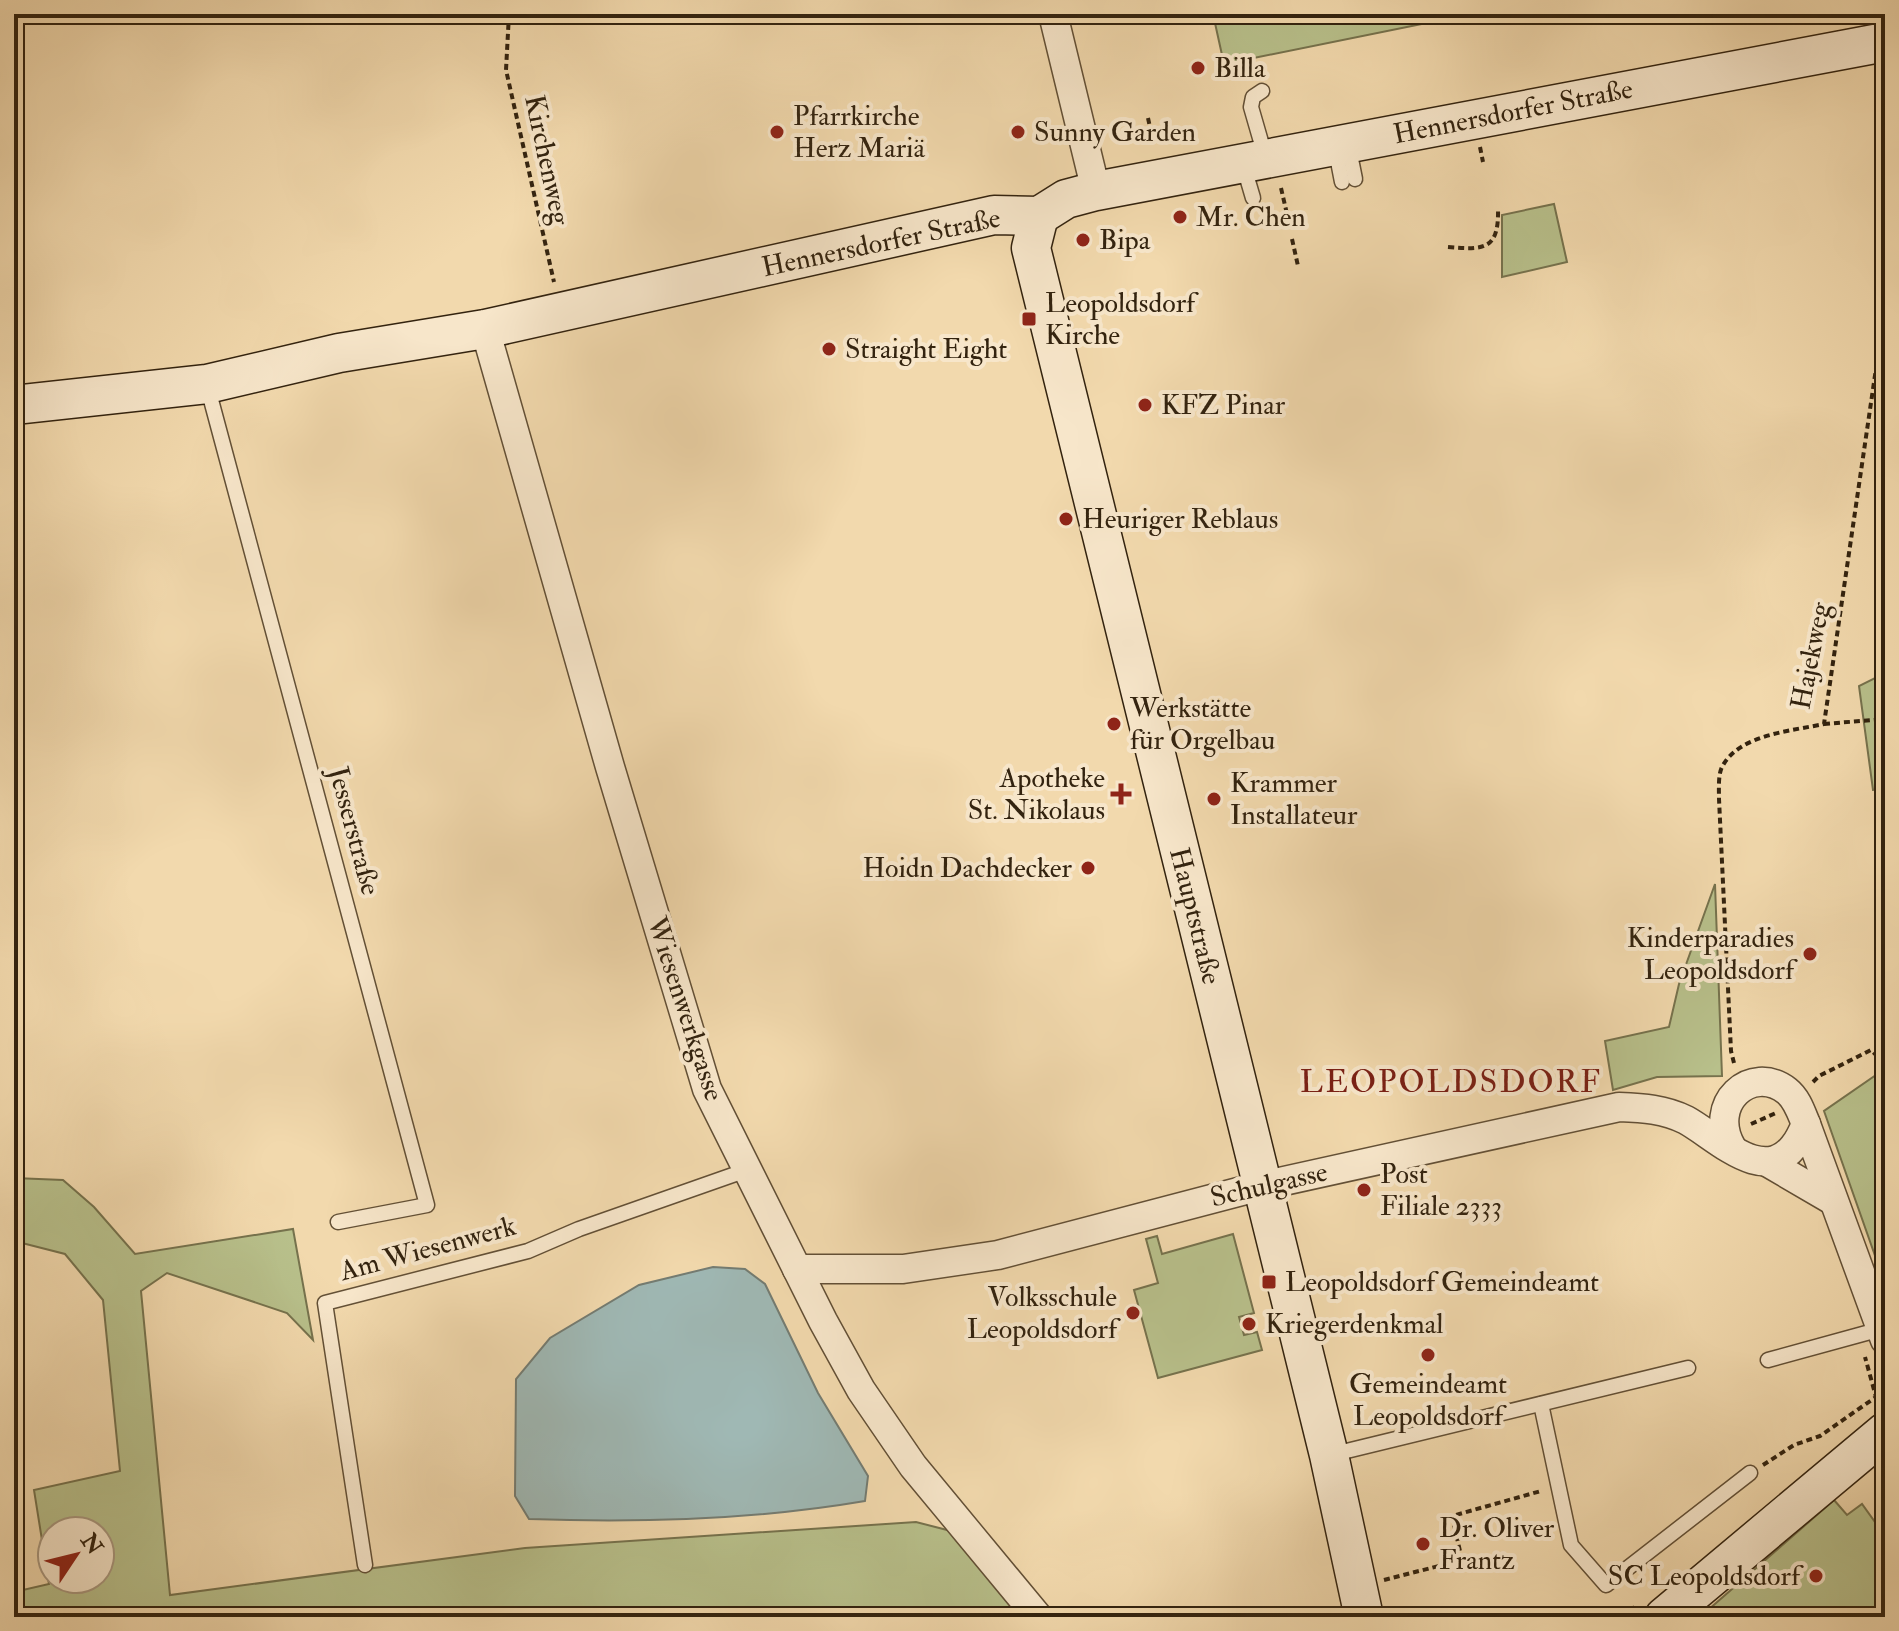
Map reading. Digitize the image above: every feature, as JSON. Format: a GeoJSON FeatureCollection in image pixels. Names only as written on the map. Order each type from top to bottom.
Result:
{"type":"FeatureCollection","features":[{"type":"Feature","properties":{"kind":"street"},"geometry":{"type":"LineString","coordinates":[[1053,14],[1096,191]]}},
{"type":"Feature","properties":{"kind":"street","name":"Hennersdorfer Straße"},"geometry":{"type":"LineString","coordinates":[[14,405],[207,384],[339,353],[485,329],[994,215],[1039,216],[1066,199],[1096,191],[1260,176],[1345,163],[1885,42]]}},
{"type":"Feature","properties":{"kind":"street","name":"Hauptstraße"},"geometry":{"type":"LineString","coordinates":[[1039,216],[1031,248],[1329,1455],[1361,1602]]}},
{"type":"Feature","properties":{"kind":"street","name":"Wiesenwerkgasse"},"geometry":{"type":"LineString","coordinates":[[485,329],[707,1089],[861,1390],[913,1466],[1038,1617]]}},
{"type":"Feature","properties":{"kind":"street"},"geometry":{"type":"LineString","coordinates":[[1732,1148],[1725,1136],[1723,1123],[1731,1098],[1741,1089],[1764,1083],[1776,1085],[1801,1112],[1875,1335]]}},
{"type":"Feature","properties":{"kind":"street","name":"Schulgasse"},"geometry":{"type":"LineString","coordinates":[[797,1269],[903,1269],[998,1255],[1261,1186],[1619,1107],[1656,1109],[1684,1119],[1742,1157],[1754,1162],[1767,1162],[1832,1200]]}},
{"type":"Feature","properties":{"kind":"street"},"geometry":{"type":"LineString","coordinates":[[1767,1162],[1794,1147],[1801,1112]]}},
{"type":"Feature","properties":{"kind":"street"},"geometry":{"type":"LineString","coordinates":[[1664,1617],[1885,1432]]}},
{"type":"Feature","properties":{"kind":"lane"},"geometry":{"type":"LineString","coordinates":[[1260,176],[1251,107],[1253,97],[1262,91]]}},
{"type":"Feature","properties":{"kind":"lane","name":"Jesserstraße"},"geometry":{"type":"LineString","coordinates":[[207,384],[427,1205],[338,1222]]}},
{"type":"Feature","properties":{"kind":"lane","name":"Am Wiesenwerk"},"geometry":{"type":"LineString","coordinates":[[365,1565],[325,1303],[528,1251],[579,1229],[747,1170]]}},
{"type":"Feature","properties":{"kind":"lane"},"geometry":{"type":"LineString","coordinates":[[1768,1360],[1875,1335]]}},
{"type":"Feature","properties":{"kind":"lane"},"geometry":{"type":"LineString","coordinates":[[1329,1455],[1688,1368]]}},
{"type":"Feature","properties":{"kind":"lane"},"geometry":{"type":"LineString","coordinates":[[1541,1404],[1571,1545],[1606,1585],[1750,1473]]}},
{"type":"Feature","properties":{"kind":"path","name":"Kirchenweg"},"geometry":{"type":"LineString","coordinates":[[509,14],[506,70],[560,312]]}},
{"type":"Feature","properties":{"kind":"path"},"geometry":{"type":"LineString","coordinates":[[1148,118],[1151,132]]}},
{"type":"Feature","properties":{"kind":"path"},"geometry":{"type":"LineString","coordinates":[[1479,144],[1483,162]]}},
{"type":"Feature","properties":{"kind":"path"},"geometry":{"type":"LineString","coordinates":[[1260,176],[1287,214]]}},
{"type":"Feature","properties":{"kind":"path"},"geometry":{"type":"LineString","coordinates":[[1448,247],[1472,249],[1487,246],[1499,230],[1498,209]]}},
{"type":"Feature","properties":{"kind":"path"},"geometry":{"type":"LineString","coordinates":[[1292,239],[1298,266]]}},
{"type":"Feature","properties":{"kind":"path","name":"Hajekweg"},"geometry":{"type":"LineString","coordinates":[[1741,1089],[1731,1051],[1720,769],[1735,749],[1765,737],[1824,724],[1885,307]]}},
{"type":"Feature","properties":{"kind":"path"},"geometry":{"type":"LineString","coordinates":[[1824,724],[1885,719]]}},
{"type":"Feature","properties":{"kind":"path"},"geometry":{"type":"LineString","coordinates":[[1732,1148],[1738,1130],[1781,1111],[1801,1112],[1819,1076],[1871,1050],[1885,1064]]}},
{"type":"Feature","properties":{"kind":"path"},"geometry":{"type":"LineString","coordinates":[[1750,1473],[1794,1445],[1820,1436],[1876,1397],[1875,1335]]}},
{"type":"Feature","properties":{"kind":"path"},"geometry":{"type":"LineString","coordinates":[[1361,1602],[1462,1560],[1452,1516],[1559,1486]]}},
{"type":"Feature","properties":{"kind":"green space"},"geometry":{"type":"Polygon","coordinates":[[[1213,14],[1471,14],[1224,64],[1213,14]]]}},
{"type":"Feature","properties":{"kind":"green space"},"geometry":{"type":"Polygon","coordinates":[[[1554,204],[1567,262],[1502,277],[1502,215],[1554,204]]]}},
{"type":"Feature","properties":{"kind":"green space"},"geometry":{"type":"Polygon","coordinates":[[[1885,673],[1885,789],[1873,790],[1859,686],[1885,673]]]}},
{"type":"Feature","properties":{"kind":"green space"},"geometry":{"type":"Polygon","coordinates":[[[1715,884],[1722,1076],[1657,1077],[1613,1090],[1605,1041],[1669,1027],[1679,984],[1715,884]]]}},
{"type":"Feature","properties":{"kind":"green space"},"geometry":{"type":"Polygon","coordinates":[[[1876,1075],[1885,1075],[1885,1284],[1824,1111],[1876,1075]]]}},
{"type":"Feature","properties":{"kind":"green space"},"geometry":{"type":"Polygon","coordinates":[[[14,1178],[63,1180],[94,1207],[135,1254],[293,1229],[313,1340],[287,1313],[167,1273],[141,1291],[170,1595],[525,1548],[916,1522],[947,1530],[961,1539],[1024,1617],[14,1617],[14,1592],[36,1587],[36,1595],[116,1595],[116,1515],[38,1515],[34,1490],[120,1471],[103,1300],[65,1254],[14,1241],[14,1178]]]}},
{"type":"Feature","properties":{"kind":"green space"},"geometry":{"type":"Polygon","coordinates":[[[1233,1234],[1254,1313],[1239,1317],[1244,1335],[1257,1332],[1262,1350],[1158,1378],[1134,1290],[1158,1283],[1146,1239],[1157,1236],[1162,1254],[1233,1234]]]}},
{"type":"Feature","properties":{"kind":"green space","name":"SC Leopoldsdorf"},"geometry":{"type":"Polygon","coordinates":[[[1834,1500],[1847,1515],[1862,1504],[1885,1536],[1885,1617],[1700,1617],[1834,1500]]]}},
{"type":"Feature","properties":{"kind":"water"},"geometry":{"type":"Polygon","coordinates":[[[713,1267],[745,1269],[765,1284],[818,1393],[868,1476],[865,1501],[697,1519],[529,1519],[515,1496],[516,1379],[550,1338],[639,1285],[713,1267]]]}},
{"type":"Feature","properties":{"kind":"place","name":"Billa"},"geometry":{"type":"Point","coordinates":[1198,68]}},
{"type":"Feature","properties":{"kind":"place","name":"Pfarrkirche Herz Mariä"},"geometry":{"type":"Point","coordinates":[777,132]}},
{"type":"Feature","properties":{"kind":"place","name":"Sunny Garden"},"geometry":{"type":"Point","coordinates":[1018,132]}},
{"type":"Feature","properties":{"kind":"place","name":"Mr. Chen"},"geometry":{"type":"Point","coordinates":[1180,217]}},
{"type":"Feature","properties":{"kind":"place","name":"Bipa"},"geometry":{"type":"Point","coordinates":[1083,240]}},
{"type":"Feature","properties":{"kind":"place","name":"Leopoldsdorf Kirche"},"geometry":{"type":"Point","coordinates":[1029,319]}},
{"type":"Feature","properties":{"kind":"place","name":"Straight Eight"},"geometry":{"type":"Point","coordinates":[829,349]}},
{"type":"Feature","properties":{"kind":"place","name":"KFZ Pinar"},"geometry":{"type":"Point","coordinates":[1145,405]}},
{"type":"Feature","properties":{"kind":"place","name":"Heuriger Reblaus"},"geometry":{"type":"Point","coordinates":[1066,519]}},
{"type":"Feature","properties":{"kind":"place","name":"Werkstätte für Orgelbau"},"geometry":{"type":"Point","coordinates":[1114,724]}},
{"type":"Feature","properties":{"kind":"place","name":"Apotheke St. Nikolaus"},"geometry":{"type":"Point","coordinates":[1121,794]}},
{"type":"Feature","properties":{"kind":"place","name":"Krammer Installateur"},"geometry":{"type":"Point","coordinates":[1214,799]}},
{"type":"Feature","properties":{"kind":"place","name":"Hoidn Dachdecker"},"geometry":{"type":"Point","coordinates":[1088,868]}},
{"type":"Feature","properties":{"kind":"place","name":"Kinderparadies Leopoldsdorf"},"geometry":{"type":"Point","coordinates":[1810,954]}},
{"type":"Feature","properties":{"kind":"place","name":"Post Filiale 2333"},"geometry":{"type":"Point","coordinates":[1364,1190]}},
{"type":"Feature","properties":{"kind":"place","name":"Leopoldsdorf Gemeindeamt"},"geometry":{"type":"Point","coordinates":[1269,1282]}},
{"type":"Feature","properties":{"kind":"place","name":"Volksschule Leopoldsdorf"},"geometry":{"type":"Point","coordinates":[1133,1313]}},
{"type":"Feature","properties":{"kind":"place","name":"Kriegerdenkmal"},"geometry":{"type":"Point","coordinates":[1249,1324]}},
{"type":"Feature","properties":{"kind":"place","name":"Gemeindeamt Leopoldsdorf"},"geometry":{"type":"Point","coordinates":[1428,1355]}},
{"type":"Feature","properties":{"kind":"place","name":"Dr. Oliver Frantz"},"geometry":{"type":"Point","coordinates":[1423,1544]}},
{"type":"Feature","properties":{"kind":"place","name":"SC Leopoldsdorf"},"geometry":{"type":"Point","coordinates":[1816,1576]}},
{"type":"Feature","properties":{"kind":"district","name":"LEOPOLDSDORF"},"geometry":{"type":"Point","coordinates":[1451,1082]}}]}
